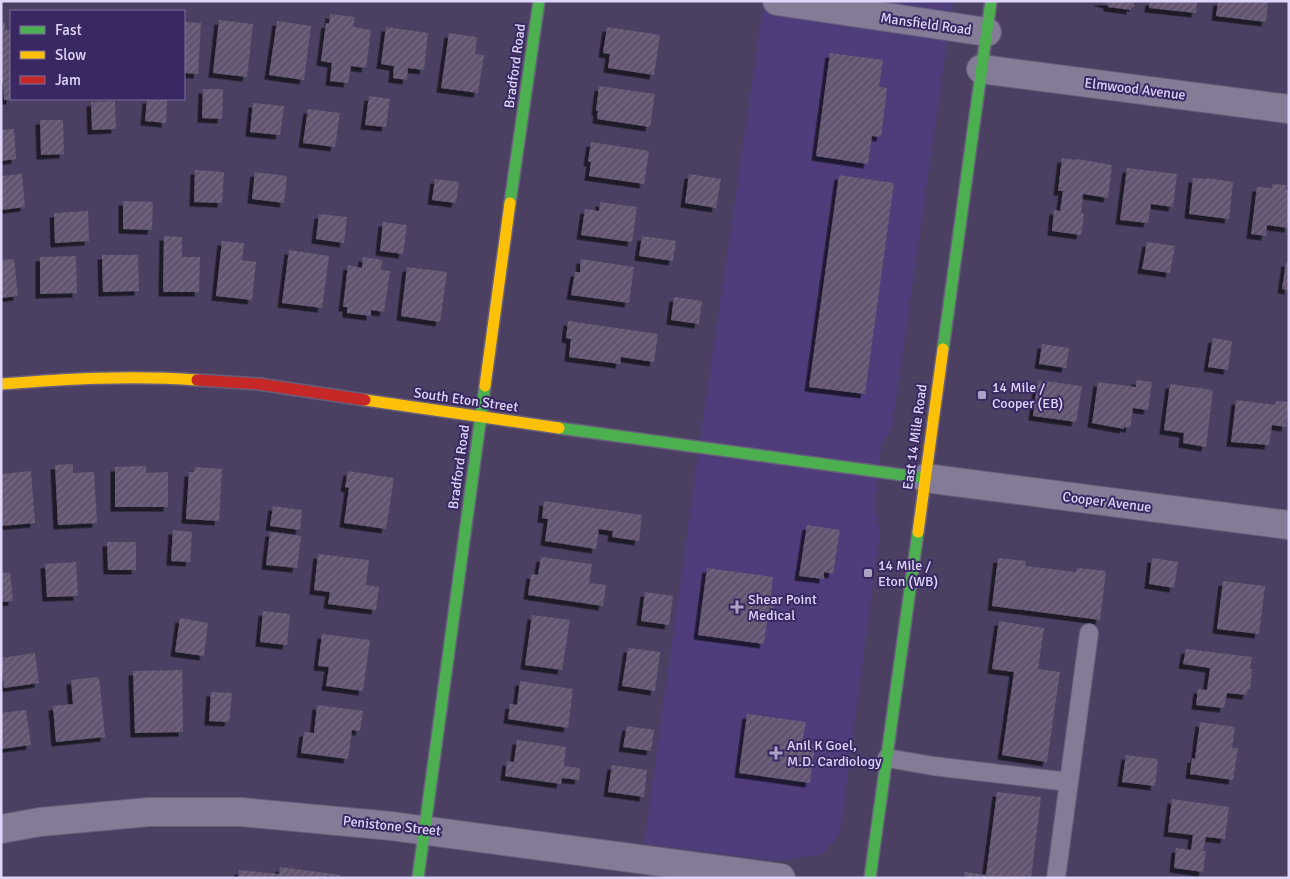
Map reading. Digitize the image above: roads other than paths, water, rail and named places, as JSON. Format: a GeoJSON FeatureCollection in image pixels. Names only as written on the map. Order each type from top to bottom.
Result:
{"type":"FeatureCollection","features":[{"type":"Feature","properties":{"kind":"street","name":"Bradford Road"},"geometry":{"type":"LineString","coordinates":[[418,878],[539,1]]}},
{"type":"Feature","properties":{"kind":"street","name":"Mansfield Road"},"geometry":{"type":"LineString","coordinates":[[777,1],[987,32]]}},
{"type":"Feature","properties":{"kind":"street","name":"East 14 Mile Road"},"geometry":{"type":"LineString","coordinates":[[870,878],[991,1]]}},
{"type":"Feature","properties":{"kind":"street","name":"Elmwood Avenue"},"geometry":{"type":"LineString","coordinates":[[981,69],[1289,109]]}},
{"type":"Feature","properties":{"kind":"street","name":"South Eton Street"},"geometry":{"type":"LineString","coordinates":[[1,384],[74,379],[174,378],[259,384],[924,478]]}},
{"type":"Feature","properties":{"kind":"street","name":"Cooper Avenue"},"geometry":{"type":"LineString","coordinates":[[924,478],[1289,525]]}},
{"type":"Feature","properties":{"kind":"street","name":"Penistone Street"},"geometry":{"type":"LineString","coordinates":[[1,828],[40,822],[158,812],[250,813],[424,830],[781,878]]}},
{"type":"Feature","properties":{"kind":"lane"},"geometry":{"type":"LineString","coordinates":[[1056,878],[1089,633]]}},
{"type":"Feature","properties":{"kind":"lane"},"geometry":{"type":"LineString","coordinates":[[887,758],[933,766],[1069,782]]}},
{"type":"Feature","properties":{"kind":"place","name":"14 Mile / Cooper (EB)"},"geometry":{"type":"Point","coordinates":[982,395]}},
{"type":"Feature","properties":{"kind":"place","name":"14 Mile / Eton (WB)"},"geometry":{"type":"Point","coordinates":[868,573]}},
{"type":"Feature","properties":{"kind":"place","name":"Shear Point Medical"},"geometry":{"type":"Point","coordinates":[737,607]}},
{"type":"Feature","properties":{"kind":"place","name":"Anil K Goel, M.D. Cardiology"},"geometry":{"type":"Point","coordinates":[776,753]}}]}
